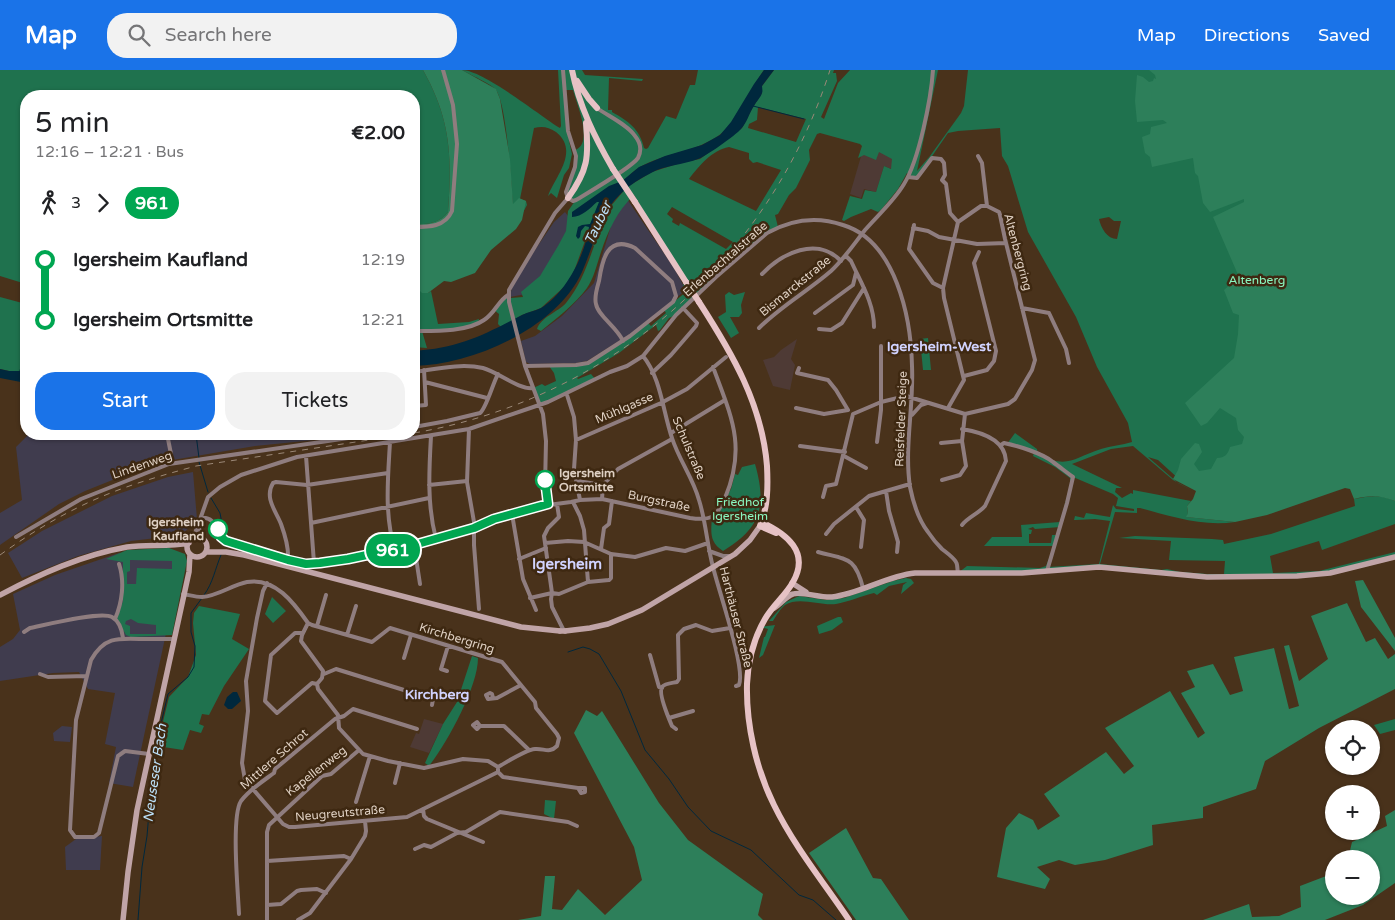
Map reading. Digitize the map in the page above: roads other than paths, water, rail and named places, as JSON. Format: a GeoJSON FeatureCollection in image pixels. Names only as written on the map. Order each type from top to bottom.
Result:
{"type":"FeatureCollection","features":[{"type":"Feature","properties":{"kind":"main road"},"geometry":{"type":"LineString","coordinates":[[572,72],[597,108]]}},
{"type":"Feature","properties":{"kind":"main road"},"geometry":{"type":"LineString","coordinates":[[572,72],[586,117],[598,144],[699,302],[730,355],[752,398],[760,425],[767,461],[767,495],[761,524]]}},
{"type":"Feature","properties":{"kind":"main road"},"geometry":{"type":"LineString","coordinates":[[568,198],[576,187],[588,160],[586,117]]}},
{"type":"Feature","properties":{"kind":"main road"},"geometry":{"type":"LineString","coordinates":[[761,524],[769,531],[786,536]]}},
{"type":"Feature","properties":{"kind":"main road"},"geometry":{"type":"LineString","coordinates":[[761,524],[792,541],[798,554],[798,571],[791,585],[771,610],[759,630],[750,661],[747,684],[748,711],[754,750],[773,804],[849,920]]}},
{"type":"Feature","properties":{"kind":"street"},"geometry":{"type":"LineString","coordinates":[[420,226],[440,224],[452,212],[457,144],[452,104],[443,70]]}},
{"type":"Feature","properties":{"kind":"street"},"geometry":{"type":"LineString","coordinates":[[563,70],[568,131],[576,156],[575,168],[566,192],[568,198],[573,201],[625,169],[639,155],[640,144],[634,134],[597,108]]}},
{"type":"Feature","properties":{"kind":"street"},"geometry":{"type":"LineString","coordinates":[[862,234],[893,198],[908,177],[916,155],[932,83],[933,70]]}},
{"type":"Feature","properties":{"kind":"street"},"geometry":{"type":"LineString","coordinates":[[978,156],[982,163],[987,206]]}},
{"type":"Feature","properties":{"kind":"street"},"geometry":{"type":"LineString","coordinates":[[908,177],[916,178],[932,158],[941,159],[944,162],[945,175],[942,180],[946,184],[950,213],[958,222],[943,288],[964,380],[948,408]]}},
{"type":"Feature","properties":{"kind":"street"},"geometry":{"type":"LineString","coordinates":[[548,504],[545,487],[545,423],[525,366],[508,295],[511,285],[533,248],[555,213],[568,198]]}},
{"type":"Feature","properties":{"kind":"street","name":"Altenbergring"},"geometry":{"type":"LineString","coordinates":[[958,222],[981,206],[987,206],[999,212],[1035,360],[1032,370],[1012,402],[965,414]]}},
{"type":"Feature","properties":{"kind":"street","name":"Erlenbachtalstraße"},"geometry":{"type":"LineString","coordinates":[[643,356],[683,308],[767,233],[777,227],[799,220],[821,219],[851,227],[862,234]]}},
{"type":"Feature","properties":{"kind":"street"},"geometry":{"type":"LineString","coordinates":[[943,288],[933,283],[910,249],[913,227],[928,231],[939,237],[954,240],[980,244],[989,242],[1006,243]]}},
{"type":"Feature","properties":{"kind":"street","name":"Bismarckstraße"},"geometry":{"type":"LineString","coordinates":[[760,328],[830,272],[846,256],[862,234]]}},
{"type":"Feature","properties":{"kind":"street","name":"Reisfelder Steige"},"geometry":{"type":"LineString","coordinates":[[862,234],[885,258],[897,283],[904,308],[912,366],[908,466],[914,503],[923,525],[942,549],[955,560],[958,573]]}},
{"type":"Feature","properties":{"kind":"street"},"geometry":{"type":"LineString","coordinates":[[525,366],[582,364],[593,360],[623,341],[670,305],[676,296],[676,290],[672,282],[635,248],[621,244],[610,248],[602,260],[596,304],[600,314],[614,326],[623,341]]}},
{"type":"Feature","properties":{"kind":"street"},"geometry":{"type":"LineString","coordinates":[[762,274],[784,256],[811,248],[829,252],[841,261]]}},
{"type":"Feature","properties":{"kind":"street"},"geometry":{"type":"LineString","coordinates":[[964,376],[987,370],[994,361],[996,351],[974,264],[978,252]]}},
{"type":"Feature","properties":{"kind":"street"},"geometry":{"type":"LineString","coordinates":[[846,256],[851,261],[871,304],[874,327]]}},
{"type":"Feature","properties":{"kind":"street"},"geometry":{"type":"LineString","coordinates":[[815,313],[853,285],[856,272]]}},
{"type":"Feature","properties":{"kind":"street"},"geometry":{"type":"LineString","coordinates":[[819,329],[831,330],[842,323],[864,288]]}},
{"type":"Feature","properties":{"kind":"street"},"geometry":{"type":"LineString","coordinates":[[420,331],[454,329],[478,324],[491,314],[501,300],[508,295]]}},
{"type":"Feature","properties":{"kind":"street"},"geometry":{"type":"LineString","coordinates":[[652,373],[696,326],[695,320],[683,308]]}},
{"type":"Feature","properties":{"kind":"street"},"geometry":{"type":"LineString","coordinates":[[1022,308],[1049,313],[1066,349],[1069,363]]}},
{"type":"Feature","properties":{"kind":"street"},"geometry":{"type":"LineString","coordinates":[[877,442],[881,402],[881,346]]}},
{"type":"Feature","properties":{"kind":"street","name":"Mühlgasse"},"geometry":{"type":"LineString","coordinates":[[576,440],[662,403],[687,389],[730,355]]}},
{"type":"Feature","properties":{"kind":"street"},"geometry":{"type":"LineString","coordinates":[[420,438],[469,429],[540,405],[627,366],[643,356]]}},
{"type":"Feature","properties":{"kind":"street","name":"Schulstraße"},"geometry":{"type":"LineString","coordinates":[[643,356],[659,392],[670,434],[695,487],[704,520]]}},
{"type":"Feature","properties":{"kind":"street"},"geometry":{"type":"LineString","coordinates":[[420,371],[468,366],[486,368],[527,388],[533,388]]}},
{"type":"Feature","properties":{"kind":"street"},"geometry":{"type":"LineString","coordinates":[[704,520],[710,519],[715,515],[729,488],[734,465],[736,439],[732,420],[713,367]]}},
{"type":"Feature","properties":{"kind":"street"},"geometry":{"type":"LineString","coordinates":[[799,368],[798,373],[828,380],[848,410],[853,414]]}},
{"type":"Feature","properties":{"kind":"street"},"geometry":{"type":"LineString","coordinates":[[420,406],[426,405],[424,370]]}},
{"type":"Feature","properties":{"kind":"street"},"geometry":{"type":"LineString","coordinates":[[420,426],[484,411],[487,398],[498,374]]}},
{"type":"Feature","properties":{"kind":"street"},"geometry":{"type":"LineString","coordinates":[[426,382],[487,398]]}},
{"type":"Feature","properties":{"kind":"street"},"geometry":{"type":"LineString","coordinates":[[567,394],[574,416],[576,440],[574,468],[580,500]]}},
{"type":"Feature","properties":{"kind":"street"},"geometry":{"type":"LineString","coordinates":[[853,414],[881,402],[906,396],[965,414],[962,442],[966,466],[960,475],[942,480]]}},
{"type":"Feature","properties":{"kind":"street"},"geometry":{"type":"LineString","coordinates":[[670,434],[725,400]]}},
{"type":"Feature","properties":{"kind":"street"},"geometry":{"type":"LineString","coordinates":[[911,417],[921,405],[928,402]]}},
{"type":"Feature","properties":{"kind":"street"},"geometry":{"type":"LineString","coordinates":[[796,408],[824,414],[848,410]]}},
{"type":"Feature","properties":{"kind":"street"},"geometry":{"type":"LineString","coordinates":[[823,496],[826,486],[836,484],[853,414]]}},
{"type":"Feature","properties":{"kind":"street"},"geometry":{"type":"LineString","coordinates":[[469,429],[467,481],[474,528],[479,609]]}},
{"type":"Feature","properties":{"kind":"street"},"geometry":{"type":"LineString","coordinates":[[962,429],[976,431],[1001,445],[1006,454],[1006,461],[985,506],[981,511],[965,520],[962,525]]}},
{"type":"Feature","properties":{"kind":"street"},"geometry":{"type":"LineString","coordinates":[[431,436],[429,498],[431,520],[436,539]]}},
{"type":"Feature","properties":{"kind":"street"},"geometry":{"type":"LineString","coordinates":[[602,498],[603,485],[618,469],[672,439]]}},
{"type":"Feature","properties":{"kind":"street"},"geometry":{"type":"LineString","coordinates":[[168,440],[171,454],[170,464]]}},
{"type":"Feature","properties":{"kind":"street","name":"Lindenweg"},"geometry":{"type":"LineString","coordinates":[[16,537],[81,499],[170,464],[334,440]]}},
{"type":"Feature","properties":{"kind":"street"},"geometry":{"type":"LineString","coordinates":[[189,572],[191,541],[208,497],[220,487],[241,475],[306,456],[404,440]]}},
{"type":"Feature","properties":{"kind":"street"},"geometry":{"type":"LineString","coordinates":[[390,442],[388,506],[395,550]]}},
{"type":"Feature","properties":{"kind":"street"},"geometry":{"type":"LineString","coordinates":[[941,442],[962,442]]}},
{"type":"Feature","properties":{"kind":"street"},"geometry":{"type":"LineString","coordinates":[[1001,445],[1005,443],[1016,446],[1044,457],[1053,461],[1073,477],[1046,571]]}},
{"type":"Feature","properties":{"kind":"street"},"geometry":{"type":"LineString","coordinates":[[800,446],[844,454],[866,468]]}},
{"type":"Feature","properties":{"kind":"street"},"geometry":{"type":"LineString","coordinates":[[306,456],[314,563]]}},
{"type":"Feature","properties":{"kind":"street"},"geometry":{"type":"LineString","coordinates":[[288,560],[281,523],[269,497],[269,491],[273,483],[307,485],[388,473]]}},
{"type":"Feature","properties":{"kind":"street"},"geometry":{"type":"LineString","coordinates":[[429,485],[467,481]]}},
{"type":"Feature","properties":{"kind":"street"},"geometry":{"type":"LineString","coordinates":[[577,481],[603,485]]}},
{"type":"Feature","properties":{"kind":"street"},"geometry":{"type":"LineString","coordinates":[[826,534],[834,524],[869,496],[910,484]]}},
{"type":"Feature","properties":{"kind":"street"},"geometry":{"type":"LineString","coordinates":[[886,491],[889,511],[898,542],[898,552]]}},
{"type":"Feature","properties":{"kind":"street"},"geometry":{"type":"LineString","coordinates":[[311,523],[429,498]]}},
{"type":"Feature","properties":{"kind":"street","name":"Burgstraße"},"geometry":{"type":"LineString","coordinates":[[200,520],[208,518],[215,523],[221,537],[226,541],[306,564],[348,559],[395,550],[474,528],[494,519],[548,504],[597,498],[704,520]]}},
{"type":"Feature","properties":{"kind":"street"},"geometry":{"type":"LineString","coordinates":[[601,549],[604,528],[608,524],[612,501]]}},
{"type":"Feature","properties":{"kind":"street"},"geometry":{"type":"LineString","coordinates":[[573,502],[581,518],[584,530],[584,554],[588,582]]}},
{"type":"Feature","properties":{"kind":"street"},"geometry":{"type":"LineString","coordinates":[[558,504],[559,517],[545,533],[545,543],[552,593],[550,599],[563,631]]}},
{"type":"Feature","properties":{"kind":"street"},"geometry":{"type":"LineString","coordinates":[[856,507],[864,520],[861,547]]}},
{"type":"Feature","properties":{"kind":"street"},"geometry":{"type":"LineString","coordinates":[[512,514],[523,579],[536,610]]}},
{"type":"Feature","properties":{"kind":"street"},"geometry":{"type":"LineString","coordinates":[[200,520],[201,538],[206,549]]}},
{"type":"Feature","properties":{"kind":"street","name":"Harthäuser Straße"},"geometry":{"type":"LineString","coordinates":[[704,520],[709,551],[730,628],[741,682],[736,686]]}},
{"type":"Feature","properties":{"kind":"street"},"geometry":{"type":"LineString","coordinates":[[206,549],[244,555],[521,628],[563,631],[590,628],[626,618],[658,601],[732,556],[744,546],[761,524]]}},
{"type":"Feature","properties":{"kind":"street"},"geometry":{"type":"LineString","coordinates":[[753,536],[769,531]]}},
{"type":"Feature","properties":{"kind":"street"},"geometry":{"type":"LineString","coordinates":[[0,595],[54,569],[83,558],[126,548],[174,545],[201,538]]}},
{"type":"Feature","properties":{"kind":"street"},"geometry":{"type":"LineString","coordinates":[[545,543],[584,542],[611,554],[640,557],[664,548],[685,551],[708,543]]}},
{"type":"Feature","properties":{"kind":"street"},"geometry":{"type":"LineString","coordinates":[[174,545],[197,557]]}},
{"type":"Feature","properties":{"kind":"street"},"geometry":{"type":"LineString","coordinates":[[414,545],[420,584]]}},
{"type":"Feature","properties":{"kind":"street"},"geometry":{"type":"LineString","coordinates":[[519,558],[546,548]]}},
{"type":"Feature","properties":{"kind":"street"},"geometry":{"type":"LineString","coordinates":[[123,920],[131,842],[183,594],[189,572],[197,557],[202,556],[206,549]]}},
{"type":"Feature","properties":{"kind":"street","name":"Harthäuser Straße"},"geometry":{"type":"LineString","coordinates":[[709,551],[723,556],[732,556]]}},
{"type":"Feature","properties":{"kind":"street"},"geometry":{"type":"LineString","coordinates":[[818,552],[852,563],[858,569],[863,588]]}},
{"type":"Feature","properties":{"kind":"street"},"geometry":{"type":"LineString","coordinates":[[530,598],[552,593],[559,594],[588,582],[611,578],[611,554]]}},
{"type":"Feature","properties":{"kind":"street"},"geometry":{"type":"LineString","coordinates":[[771,610],[792,594],[799,593],[830,597],[910,573],[1046,571],[1099,567],[1207,577],[1297,576],[1330,573],[1395,557]]}},
{"type":"Feature","properties":{"kind":"street"},"geometry":{"type":"LineString","coordinates":[[115,619],[122,600],[119,564]]}},
{"type":"Feature","properties":{"kind":"street"},"geometry":{"type":"LineString","coordinates":[[183,594],[202,597],[246,582],[267,584],[281,591],[308,623],[301,638],[303,645],[324,674]]}},
{"type":"Feature","properties":{"kind":"street","name":"Neugreutstraße"},"geometry":{"type":"LineString","coordinates":[[267,584],[263,591],[246,681],[248,711],[242,763],[245,780],[283,824],[295,828],[407,817],[498,769]]}},
{"type":"Feature","properties":{"kind":"street"},"geometry":{"type":"LineString","coordinates":[[791,585],[799,593]]}},
{"type":"Feature","properties":{"kind":"street"},"geometry":{"type":"LineString","coordinates":[[791,585],[815,595]]}},
{"type":"Feature","properties":{"kind":"street"},"geometry":{"type":"LineString","coordinates":[[317,626],[326,596]]}},
{"type":"Feature","properties":{"kind":"street"},"geometry":{"type":"LineString","coordinates":[[347,635],[356,606]]}},
{"type":"Feature","properties":{"kind":"street"},"geometry":{"type":"LineString","coordinates":[[24,632],[30,628],[96,616],[106,616],[115,619],[122,630],[123,638]]}},
{"type":"Feature","properties":{"kind":"street","name":"Kirchbergring"},"geometry":{"type":"LineString","coordinates":[[308,623],[372,642],[390,628],[502,662],[535,702],[536,708],[559,738],[557,746],[552,750],[535,748],[529,750],[498,769]]}},
{"type":"Feature","properties":{"kind":"street"},"geometry":{"type":"LineString","coordinates":[[676,729],[672,726],[661,693],[664,685],[677,682],[679,679],[679,631],[696,625],[712,631],[730,628]]}},
{"type":"Feature","properties":{"kind":"street"},"geometry":{"type":"LineString","coordinates":[[303,633],[295,633],[271,654],[264,701],[277,713],[312,683],[317,684]]}},
{"type":"Feature","properties":{"kind":"street"},"geometry":{"type":"LineString","coordinates":[[404,658],[410,635]]}},
{"type":"Feature","properties":{"kind":"street"},"geometry":{"type":"LineString","coordinates":[[149,754],[125,751],[118,756],[99,833],[94,837],[75,837],[70,830],[76,720],[91,660],[104,643],[112,640],[123,638],[173,640]]}},
{"type":"Feature","properties":{"kind":"street"},"geometry":{"type":"LineString","coordinates":[[447,671],[441,669],[448,646]]}},
{"type":"Feature","properties":{"kind":"street"},"geometry":{"type":"LineString","coordinates":[[650,655],[658,687],[662,688]]}},
{"type":"Feature","properties":{"kind":"street"},"geometry":{"type":"LineString","coordinates":[[317,684],[324,674],[336,669],[433,698],[432,705]]}},
{"type":"Feature","properties":{"kind":"street"},"geometry":{"type":"LineString","coordinates":[[40,674],[48,677],[86,676]]}},
{"type":"Feature","properties":{"kind":"street"},"geometry":{"type":"LineString","coordinates":[[317,684],[318,689],[336,710],[339,728],[362,754],[427,768],[463,759],[488,761],[498,769],[503,777],[578,788]]}},
{"type":"Feature","properties":{"kind":"street"},"geometry":{"type":"LineString","coordinates":[[492,698],[497,698],[521,685]]}},
{"type":"Feature","properties":{"kind":"street","name":"Mittlere Schrot"},"geometry":{"type":"LineString","coordinates":[[238,914],[237,812],[242,800],[274,773],[275,769],[335,719],[344,716],[353,709],[417,729]]}},
{"type":"Feature","properties":{"kind":"street"},"geometry":{"type":"LineString","coordinates":[[669,718],[693,711]]}},
{"type":"Feature","properties":{"kind":"street"},"geometry":{"type":"LineString","coordinates":[[480,726],[504,726],[529,750]]}},
{"type":"Feature","properties":{"kind":"street","name":"Kapellenweg"},"geometry":{"type":"LineString","coordinates":[[267,920],[267,829],[276,817],[322,776],[331,774],[359,750]]}},
{"type":"Feature","properties":{"kind":"street"},"geometry":{"type":"LineString","coordinates":[[356,802],[370,756]]}},
{"type":"Feature","properties":{"kind":"street"},"geometry":{"type":"LineString","coordinates":[[395,782],[400,763]]}},
{"type":"Feature","properties":{"kind":"street"},"geometry":{"type":"LineString","coordinates":[[423,810],[424,816],[427,819],[483,842]]}},
{"type":"Feature","properties":{"kind":"street"},"geometry":{"type":"LineString","coordinates":[[415,850],[424,845],[431,847],[462,833],[500,812],[568,822],[577,826]]}},
{"type":"Feature","properties":{"kind":"street"},"geometry":{"type":"LineString","coordinates":[[298,920],[310,913],[351,858],[365,836],[365,821]]}},
{"type":"Feature","properties":{"kind":"street"},"geometry":{"type":"LineString","coordinates":[[267,861],[344,856],[351,858]]}},
{"type":"Feature","properties":{"kind":"street"},"geometry":{"type":"LineString","coordinates":[[267,905],[281,904],[296,891],[317,889],[326,893]]}},
{"type":"Feature","properties":{"kind":"water","name":"Tauber"},"geometry":{"type":"Polygon","coordinates":[[[764,70],[774,70],[762,86],[761,96],[745,124],[738,132],[702,157],[651,173],[634,183],[612,203],[599,227],[582,272],[570,292],[553,310],[533,326],[510,340],[486,351],[461,359],[420,365],[420,350],[458,344],[541,308],[550,301],[566,283],[579,261],[589,227],[585,226],[578,239],[576,236],[578,227],[590,224],[599,202],[579,216],[572,217],[572,212],[609,186],[622,181],[639,167],[665,156],[702,145],[720,135],[731,122],[764,70]]]}},
{"type":"Feature","properties":{"kind":"water"},"geometry":{"type":"Polygon","coordinates":[[[0,369],[20,371],[20,382],[0,378],[0,369]]]}},
{"type":"Feature","properties":{"kind":"water"},"geometry":{"type":"Polygon","coordinates":[[[233,692],[237,692],[241,701],[232,709],[228,709],[224,705],[227,697],[233,692]]]}},
{"type":"Feature","properties":{"kind":"waterway"},"geometry":{"type":"LineString","coordinates":[[753,106],[804,119]]}},
{"type":"Feature","properties":{"kind":"waterway","name":"Neuseser Bach"},"geometry":{"type":"LineString","coordinates":[[197,440],[199,458]]}},
{"type":"Feature","properties":{"kind":"waterway","name":"Neuseser Bach"},"geometry":{"type":"LineString","coordinates":[[199,462],[208,492]]}},
{"type":"Feature","properties":{"kind":"waterway","name":"Neuseser Bach"},"geometry":{"type":"LineString","coordinates":[[211,498],[220,513],[224,534]]}},
{"type":"Feature","properties":{"kind":"waterway","name":"Neuseser Bach"},"geometry":{"type":"LineString","coordinates":[[204,595],[212,581],[221,555]]}},
{"type":"Feature","properties":{"kind":"waterway","name":"Neuseser Bach"},"geometry":{"type":"LineString","coordinates":[[138,920],[154,753],[168,694],[188,677],[194,667],[195,646],[191,632],[191,613],[202,598]]}},
{"type":"Feature","properties":{"kind":"waterway"},"geometry":{"type":"LineString","coordinates":[[568,652],[583,647],[599,654],[621,691],[645,750],[669,779],[688,807],[711,831],[751,850],[799,895],[813,900],[836,920]]}},
{"type":"Feature","properties":{"kind":"railway"},"geometry":{"type":"LineString","coordinates":[[420,432],[486,415],[553,389],[616,353],[673,310],[724,259],[767,202],[803,139],[830,70]]}},
{"type":"Feature","properties":{"kind":"railway"},"geometry":{"type":"LineString","coordinates":[[0,555],[59,517],[93,500],[166,474],[196,466],[369,440]]}},
{"type":"Feature","properties":{"kind":"place","name":"Igersheim Ortsmitte"},"geometry":{"type":"Point","coordinates":[545,480]}},
{"type":"Feature","properties":{"kind":"place","name":"Igersheim Kaufland"},"geometry":{"type":"Point","coordinates":[218,529]}},
{"type":"Feature","properties":{"kind":"district","name":"Igersheim-West"},"geometry":{"type":"Point","coordinates":[939,346]}},
{"type":"Feature","properties":{"kind":"district","name":"Igersheim"},"geometry":{"type":"Point","coordinates":[567,564]}},
{"type":"Feature","properties":{"kind":"district","name":"Kirchberg"},"geometry":{"type":"Point","coordinates":[437,694]}},
{"type":"Feature","properties":{"kind":"park label","name":"Altenberg"},"geometry":{"type":"Point","coordinates":[1257,280]}},
{"type":"Feature","properties":{"kind":"park label","name":"Friedhof Igersheim"},"geometry":{"type":"Point","coordinates":[740,509]}}]}
